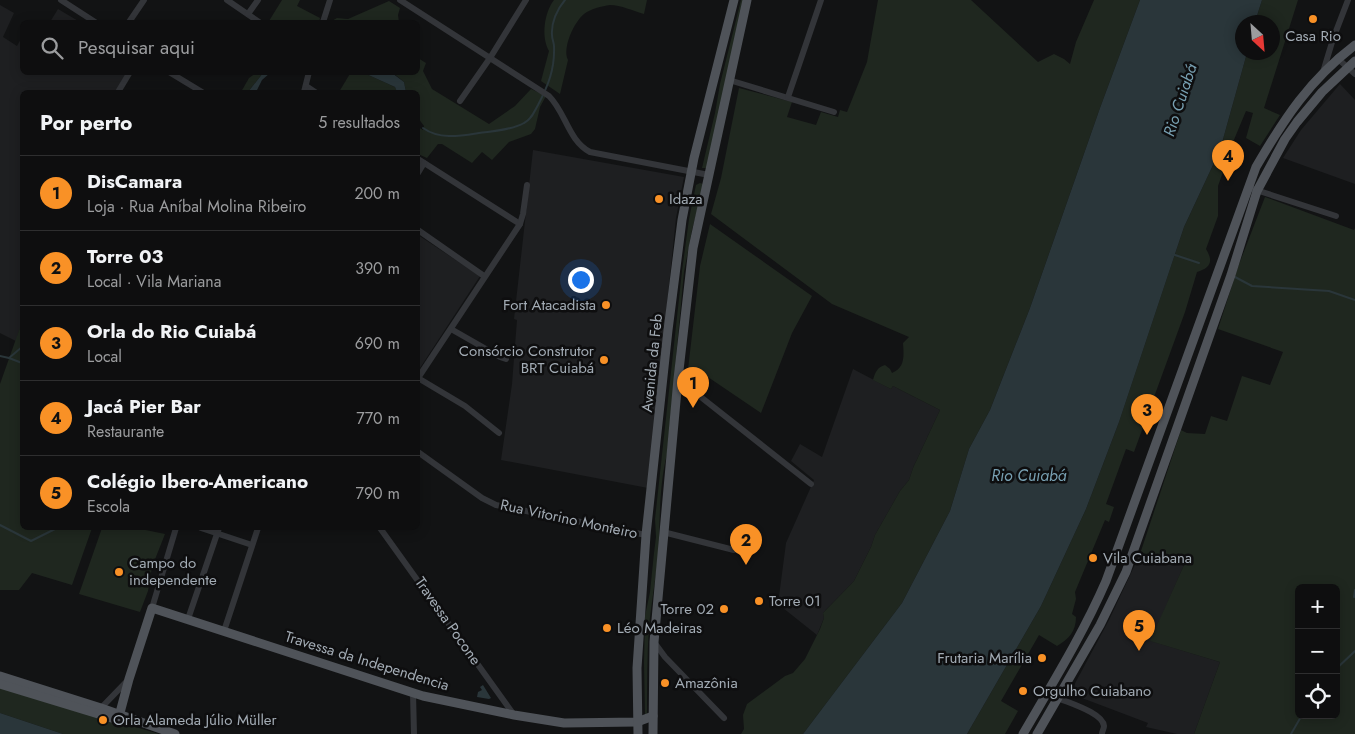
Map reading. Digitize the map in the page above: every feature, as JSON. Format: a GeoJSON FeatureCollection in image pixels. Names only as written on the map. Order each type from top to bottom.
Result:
{"type":"FeatureCollection","features":[{"type":"Feature","properties":{"kind":"main road","name":"Avenida da Feb"},"geometry":{"type":"LineString","coordinates":[[638,734],[637,668],[646,535],[682,220],[691,171],[734,0]]}},
{"type":"Feature","properties":{"kind":"main road"},"geometry":{"type":"LineString","coordinates":[[709,175],[747,0]]}},
{"type":"Feature","properties":{"kind":"main road"},"geometry":{"type":"LineString","coordinates":[[1023,734],[1067,658],[1096,602],[1256,167],[1287,115],[1323,72],[1355,45]]}},
{"type":"Feature","properties":{"kind":"main road"},"geometry":{"type":"LineString","coordinates":[[1037,734],[1121,586],[1231,275],[1257,191],[1296,122],[1312,102],[1355,61]]}},
{"type":"Feature","properties":{"kind":"main road","name":"Avenida da Feb"},"geometry":{"type":"LineString","coordinates":[[653,734],[654,642],[678,379],[691,271],[713,184],[709,175]]}},
{"type":"Feature","properties":{"kind":"main road"},"geometry":{"type":"LineString","coordinates":[[1140,486],[1156,490]]}},
{"type":"Feature","properties":{"kind":"main road"},"geometry":{"type":"LineString","coordinates":[[119,717],[152,608]]}},
{"type":"Feature","properties":{"kind":"main road","name":"Travessa da Independencia"},"geometry":{"type":"LineString","coordinates":[[152,608],[413,693],[514,715],[564,722],[637,722]]}},
{"type":"Feature","properties":{"kind":"main road"},"geometry":{"type":"LineString","coordinates":[[0,676],[101,708],[119,717]]}},
{"type":"Feature","properties":{"kind":"main road"},"geometry":{"type":"LineString","coordinates":[[0,684],[175,734]]}},
{"type":"Feature","properties":{"kind":"main road"},"geometry":{"type":"LineString","coordinates":[[637,722],[653,716]]}},
{"type":"Feature","properties":{"kind":"street"},"geometry":{"type":"LineString","coordinates":[[61,0],[92,20]]}},
{"type":"Feature","properties":{"kind":"street"},"geometry":{"type":"LineString","coordinates":[[130,20],[144,0]]}},
{"type":"Feature","properties":{"kind":"street"},"geometry":{"type":"LineString","coordinates":[[227,0],[256,20]]}},
{"type":"Feature","properties":{"kind":"street"},"geometry":{"type":"LineString","coordinates":[[248,14],[258,0]]}},
{"type":"Feature","properties":{"kind":"street"},"geometry":{"type":"LineString","coordinates":[[324,20],[330,0]]}},
{"type":"Feature","properties":{"kind":"street"},"geometry":{"type":"LineString","coordinates":[[400,0],[549,96],[560,110],[576,141],[586,150],[709,175]]}},
{"type":"Feature","properties":{"kind":"street"},"geometry":{"type":"LineString","coordinates":[[460,102],[490,58],[525,0]]}},
{"type":"Feature","properties":{"kind":"street"},"geometry":{"type":"LineString","coordinates":[[788,97],[821,0]]}},
{"type":"Feature","properties":{"kind":"street"},"geometry":{"type":"LineString","coordinates":[[1323,72],[1348,0]]}},
{"type":"Feature","properties":{"kind":"street"},"geometry":{"type":"LineString","coordinates":[[1338,58],[1355,74]]}},
{"type":"Feature","properties":{"kind":"street"},"geometry":{"type":"LineString","coordinates":[[119,90],[128,75]]}},
{"type":"Feature","properties":{"kind":"street"},"geometry":{"type":"LineString","coordinates":[[175,75],[199,90]]}},
{"type":"Feature","properties":{"kind":"street"},"geometry":{"type":"LineString","coordinates":[[305,89],[308,75]]}},
{"type":"Feature","properties":{"kind":"street"},"geometry":{"type":"LineString","coordinates":[[729,80],[834,112]]}},
{"type":"Feature","properties":{"kind":"street"},"geometry":{"type":"LineString","coordinates":[[420,160],[520,224]]}},
{"type":"Feature","properties":{"kind":"street"},"geometry":{"type":"LineString","coordinates":[[420,170],[424,163]]}},
{"type":"Feature","properties":{"kind":"street"},"geometry":{"type":"LineString","coordinates":[[420,375],[520,224],[527,185]]}},
{"type":"Feature","properties":{"kind":"street"},"geometry":{"type":"LineString","coordinates":[[1248,186],[1257,191],[1336,216]]}},
{"type":"Feature","properties":{"kind":"street"},"geometry":{"type":"LineString","coordinates":[[420,231],[484,276]]}},
{"type":"Feature","properties":{"kind":"street"},"geometry":{"type":"LineString","coordinates":[[451,328],[506,359]]}},
{"type":"Feature","properties":{"kind":"street"},"geometry":{"type":"LineString","coordinates":[[420,379],[465,406],[499,433]]}},
{"type":"Feature","properties":{"kind":"street"},"geometry":{"type":"LineString","coordinates":[[678,379],[811,484]]}},
{"type":"Feature","properties":{"kind":"street","name":"Rua Vitorino Monteiro"},"geometry":{"type":"LineString","coordinates":[[420,453],[482,498],[496,505],[646,535]]}},
{"type":"Feature","properties":{"kind":"street"},"geometry":{"type":"LineString","coordinates":[[152,608],[175,530]]}},
{"type":"Feature","properties":{"kind":"street"},"geometry":{"type":"LineString","coordinates":[[188,619],[218,530],[252,545]]}},
{"type":"Feature","properties":{"kind":"street"},"geometry":{"type":"LineString","coordinates":[[224,631],[257,530]]}},
{"type":"Feature","properties":{"kind":"street","name":"Travessa Pocone"},"geometry":{"type":"LineString","coordinates":[[381,530],[514,715]]}},
{"type":"Feature","properties":{"kind":"street"},"geometry":{"type":"LineString","coordinates":[[663,532],[734,550]]}},
{"type":"Feature","properties":{"kind":"street"},"geometry":{"type":"LineString","coordinates":[[654,642],[665,657],[724,718]]}},
{"type":"Feature","properties":{"kind":"street"},"geometry":{"type":"LineString","coordinates":[[653,662],[665,657]]}},
{"type":"Feature","properties":{"kind":"street"},"geometry":{"type":"LineString","coordinates":[[101,708],[129,679]]}},
{"type":"Feature","properties":{"kind":"street"},"geometry":{"type":"LineString","coordinates":[[413,693],[414,734]]}},
{"type":"Feature","properties":{"kind":"street"},"geometry":{"type":"LineString","coordinates":[[1058,698],[1096,714],[1104,726],[1102,734]]}},
{"type":"Feature","properties":{"kind":"shaded area"},"geometry":{"type":"Polygon","coordinates":[[[282,0],[300,0],[297,6],[320,18],[320,20],[270,20],[282,0]]]}},
{"type":"Feature","properties":{"kind":"shaded area"},"geometry":{"type":"Polygon","coordinates":[[[554,0],[647,0],[644,14],[610,5],[589,11],[580,18],[568,42],[568,60],[560,94],[541,81],[549,51],[544,32],[546,18],[554,0]]]}},
{"type":"Feature","properties":{"kind":"shaded area"},"geometry":{"type":"Polygon","coordinates":[[[741,0],[743,0],[707,168],[702,168],[720,84],[741,0]]]}},
{"type":"Feature","properties":{"kind":"shaded area"},"geometry":{"type":"Polygon","coordinates":[[[878,0],[971,0],[1038,62],[1054,54],[1070,64],[1076,42],[1094,0],[1140,0],[1030,308],[990,410],[969,449],[950,511],[902,603],[803,734],[741,734],[744,729],[743,715],[747,704],[785,676],[793,673],[805,659],[820,629],[824,618],[823,613],[854,581],[875,535],[900,491],[909,480],[940,410],[893,386],[891,389],[873,380],[877,371],[882,366],[885,365],[892,373],[899,368],[903,357],[903,343],[909,337],[832,304],[711,214],[721,178],[739,88],[792,102],[787,117],[816,125],[821,112],[838,117],[840,110],[847,112],[867,62],[878,0]]]}},
{"type":"Feature","properties":{"kind":"shaded area"},"geometry":{"type":"Polygon","coordinates":[[[1262,0],[1298,0],[1280,57],[1280,15],[1257,15],[1262,0]]]}},
{"type":"Feature","properties":{"kind":"shaded area"},"geometry":{"type":"Polygon","coordinates":[[[389,1],[400,8],[399,20],[334,20],[337,18],[348,19],[389,1]]]}},
{"type":"Feature","properties":{"kind":"shaded area"},"geometry":{"type":"Polygon","coordinates":[[[0,5],[14,13],[3,37],[17,46],[20,41],[20,75],[127,75],[116,90],[20,90],[20,328],[16,341],[0,333],[0,5]]]}},
{"type":"Feature","properties":{"kind":"shaded area"},"geometry":{"type":"Polygon","coordinates":[[[58,9],[77,20],[51,20],[58,9]]]}},
{"type":"Feature","properties":{"kind":"shaded area"},"geometry":{"type":"Polygon","coordinates":[[[420,59],[426,63],[423,71],[432,89],[489,124],[515,106],[531,89],[546,96],[540,107],[535,129],[531,134],[509,142],[492,160],[482,152],[472,163],[442,144],[438,144],[427,158],[420,155],[420,128],[423,130],[424,126],[420,121],[420,90],[406,90],[404,82],[395,75],[420,75],[420,59]]]}},
{"type":"Feature","properties":{"kind":"shaded area"},"geometry":{"type":"Polygon","coordinates":[[[1245,60],[1279,60],[1264,108],[1280,115],[1260,146],[1246,138],[1253,113],[1246,111],[1228,154],[1218,186],[1218,216],[1206,249],[1210,261],[1205,269],[1197,272],[1185,312],[1134,452],[1126,449],[1106,504],[1114,507],[1109,522],[1105,520],[1075,592],[1076,599],[1072,614],[1076,617],[1076,622],[1073,630],[1057,646],[1039,635],[1001,701],[1018,711],[1005,734],[967,734],[1041,606],[1086,509],[1119,422],[1184,227],[1220,150],[1245,60]]]}},
{"type":"Feature","properties":{"kind":"shaded area"},"geometry":{"type":"Polygon","coordinates":[[[253,75],[261,75],[250,90],[242,90],[249,78],[253,75]]]}},
{"type":"Feature","properties":{"kind":"shaded area"},"geometry":{"type":"Polygon","coordinates":[[[349,75],[368,75],[395,87],[396,90],[340,90],[349,75]]]}},
{"type":"Feature","properties":{"kind":"shaded area"},"geometry":{"type":"Polygon","coordinates":[[[1340,84],[1355,100],[1355,184],[1283,158],[1301,130],[1340,84]]]}},
{"type":"Feature","properties":{"kind":"shaded area"},"geometry":{"type":"Polygon","coordinates":[[[533,150],[684,177],[676,218],[648,488],[501,460],[512,384],[517,320],[514,319],[533,150]]]}},
{"type":"Feature","properties":{"kind":"shaded area"},"geometry":{"type":"Polygon","coordinates":[[[703,184],[703,187],[684,272],[649,626],[647,715],[645,716],[645,616],[650,592],[656,537],[655,519],[682,271],[689,219],[696,185],[703,184]]]}},
{"type":"Feature","properties":{"kind":"shaded area"},"geometry":{"type":"Polygon","coordinates":[[[1265,197],[1354,230],[1355,228],[1355,734],[1194,734],[1220,662],[1150,641],[1184,565],[1140,554],[1181,430],[1187,433],[1205,434],[1211,416],[1227,421],[1242,376],[1270,385],[1283,352],[1218,329],[1238,267],[1265,197]]]}},
{"type":"Feature","properties":{"kind":"shaded area"},"geometry":{"type":"Polygon","coordinates":[[[710,224],[812,296],[792,333],[761,413],[699,371],[693,382],[687,378],[700,266],[710,224]]]}},
{"type":"Feature","properties":{"kind":"shaded area"},"geometry":{"type":"Polygon","coordinates":[[[420,236],[480,276],[420,368],[420,236]]]}},
{"type":"Feature","properties":{"kind":"shaded area"},"geometry":{"type":"Polygon","coordinates":[[[20,328],[20,530],[91,530],[72,585],[32,573],[19,590],[0,590],[0,384],[20,328]]]}},
{"type":"Feature","properties":{"kind":"shaded area"},"geometry":{"type":"Polygon","coordinates":[[[853,369],[891,389],[893,386],[940,410],[909,480],[900,491],[875,535],[854,581],[823,613],[824,618],[817,635],[778,604],[786,543],[814,480],[791,461],[800,444],[822,457],[853,369]]]}},
{"type":"Feature","properties":{"kind":"shaded area","name":"Campo do independente"},"geometry":{"type":"Polygon","coordinates":[[[101,530],[146,530],[165,534],[152,567],[148,591],[140,612],[79,594],[101,530]]]}},
{"type":"Feature","properties":{"kind":"shaded area"},"geometry":{"type":"Polygon","coordinates":[[[1140,554],[1184,565],[1151,641],[1220,662],[1194,734],[1177,734],[1146,727],[1148,723],[1074,695],[1072,689],[1109,620],[1140,554]]]}},
{"type":"Feature","properties":{"kind":"shaded area"},"geometry":{"type":"Polygon","coordinates":[[[0,686],[159,734],[63,734],[0,713],[0,686]]]}},
{"type":"Feature","properties":{"kind":"water","name":"Rio Cuiabá"},"geometry":{"type":"Polygon","coordinates":[[[1140,0],[1262,0],[1257,15],[1235,15],[1235,60],[1245,60],[1220,150],[1184,227],[1119,422],[1086,509],[1041,606],[967,734],[803,734],[902,603],[950,511],[969,449],[990,410],[1030,308],[1140,0]]]}},
{"type":"Feature","properties":{"kind":"water"},"geometry":{"type":"Polygon","coordinates":[[[261,75],[268,75],[262,80],[257,90],[250,90],[261,75]]]}},
{"type":"Feature","properties":{"kind":"water"},"geometry":{"type":"Polygon","coordinates":[[[368,75],[395,75],[404,82],[406,90],[396,90],[395,87],[368,75]]]}},
{"type":"Feature","properties":{"kind":"water"},"geometry":{"type":"Polygon","coordinates":[[[483,685],[491,698],[477,697],[478,692],[482,690],[480,687],[483,685]]]}},
{"type":"Feature","properties":{"kind":"water"},"geometry":{"type":"Polygon","coordinates":[[[0,713],[63,734],[0,734],[0,713]]]}},
{"type":"Feature","properties":{"kind":"waterway"},"geometry":{"type":"LineString","coordinates":[[423,128],[443,136],[457,136],[508,129],[529,120],[548,84],[554,54],[552,26],[557,12],[565,0]]}},
{"type":"Feature","properties":{"kind":"waterway"},"geometry":{"type":"LineString","coordinates":[[1172,254],[1199,263]]}},
{"type":"Feature","properties":{"kind":"waterway"},"geometry":{"type":"LineString","coordinates":[[1235,277],[1252,286],[1329,291],[1355,300]]}},
{"type":"Feature","properties":{"kind":"waterway"},"geometry":{"type":"LineString","coordinates":[[0,356],[9,358],[20,349]]}},
{"type":"Feature","properties":{"kind":"waterway"},"geometry":{"type":"LineString","coordinates":[[9,358],[20,362]]}},
{"type":"Feature","properties":{"kind":"waterway"},"geometry":{"type":"LineString","coordinates":[[0,525],[31,541],[53,530]]}},
{"type":"Feature","properties":{"kind":"waterway"},"geometry":{"type":"LineString","coordinates":[[1354,597],[1355,590]]}},
{"type":"Feature","properties":{"kind":"waterway"},"geometry":{"type":"LineString","coordinates":[[1340,665],[1355,651]]}},
{"type":"Feature","properties":{"kind":"waterway"},"geometry":{"type":"LineString","coordinates":[[1291,734],[1300,719]]}},
{"type":"Feature","properties":{"kind":"place","name":"Casa Rio"},"geometry":{"type":"Point","coordinates":[1313,19]}},
{"type":"Feature","properties":{"kind":"place","name":"Jacá Pier Bar"},"geometry":{"type":"Point","coordinates":[1228,181]}},
{"type":"Feature","properties":{"kind":"place","name":"Idaza"},"geometry":{"type":"Point","coordinates":[659,199]}},
{"type":"Feature","properties":{"kind":"place","name":"Fort Atacadista"},"geometry":{"type":"Point","coordinates":[606,305]}},
{"type":"Feature","properties":{"kind":"place","name":"Consórcio Construtor BRT Cuiabá"},"geometry":{"type":"Point","coordinates":[604,360]}},
{"type":"Feature","properties":{"kind":"place","name":"DisCamara"},"geometry":{"type":"Point","coordinates":[693,408]}},
{"type":"Feature","properties":{"kind":"place","name":"Orla do Rio Cuiabá"},"geometry":{"type":"Point","coordinates":[1147,435]}},
{"type":"Feature","properties":{"kind":"place","name":"Vila Cuiabana"},"geometry":{"type":"Point","coordinates":[1093,558]}},
{"type":"Feature","properties":{"kind":"place","name":"Torre 03"},"geometry":{"type":"Point","coordinates":[746,565]}},
{"type":"Feature","properties":{"kind":"place","name":"Campo do independente"},"geometry":{"type":"Point","coordinates":[119,572]}},
{"type":"Feature","properties":{"kind":"place","name":"Torre 01"},"geometry":{"type":"Point","coordinates":[759,601]}},
{"type":"Feature","properties":{"kind":"place","name":"Torre 02"},"geometry":{"type":"Point","coordinates":[724,609]}},
{"type":"Feature","properties":{"kind":"place","name":"Léo Madeiras"},"geometry":{"type":"Point","coordinates":[607,628]}},
{"type":"Feature","properties":{"kind":"place","name":"Colégio Ibero-Americano"},"geometry":{"type":"Point","coordinates":[1139,651]}},
{"type":"Feature","properties":{"kind":"place","name":"Frutaria Marília"},"geometry":{"type":"Point","coordinates":[1042,658]}},
{"type":"Feature","properties":{"kind":"place","name":"Amazônia"},"geometry":{"type":"Point","coordinates":[665,683]}},
{"type":"Feature","properties":{"kind":"place","name":"Orgulho Cuiabano"},"geometry":{"type":"Point","coordinates":[1023,691]}},
{"type":"Feature","properties":{"kind":"place","name":"Orla Alameda Júlio Müller"},"geometry":{"type":"Point","coordinates":[103,720]}}]}
